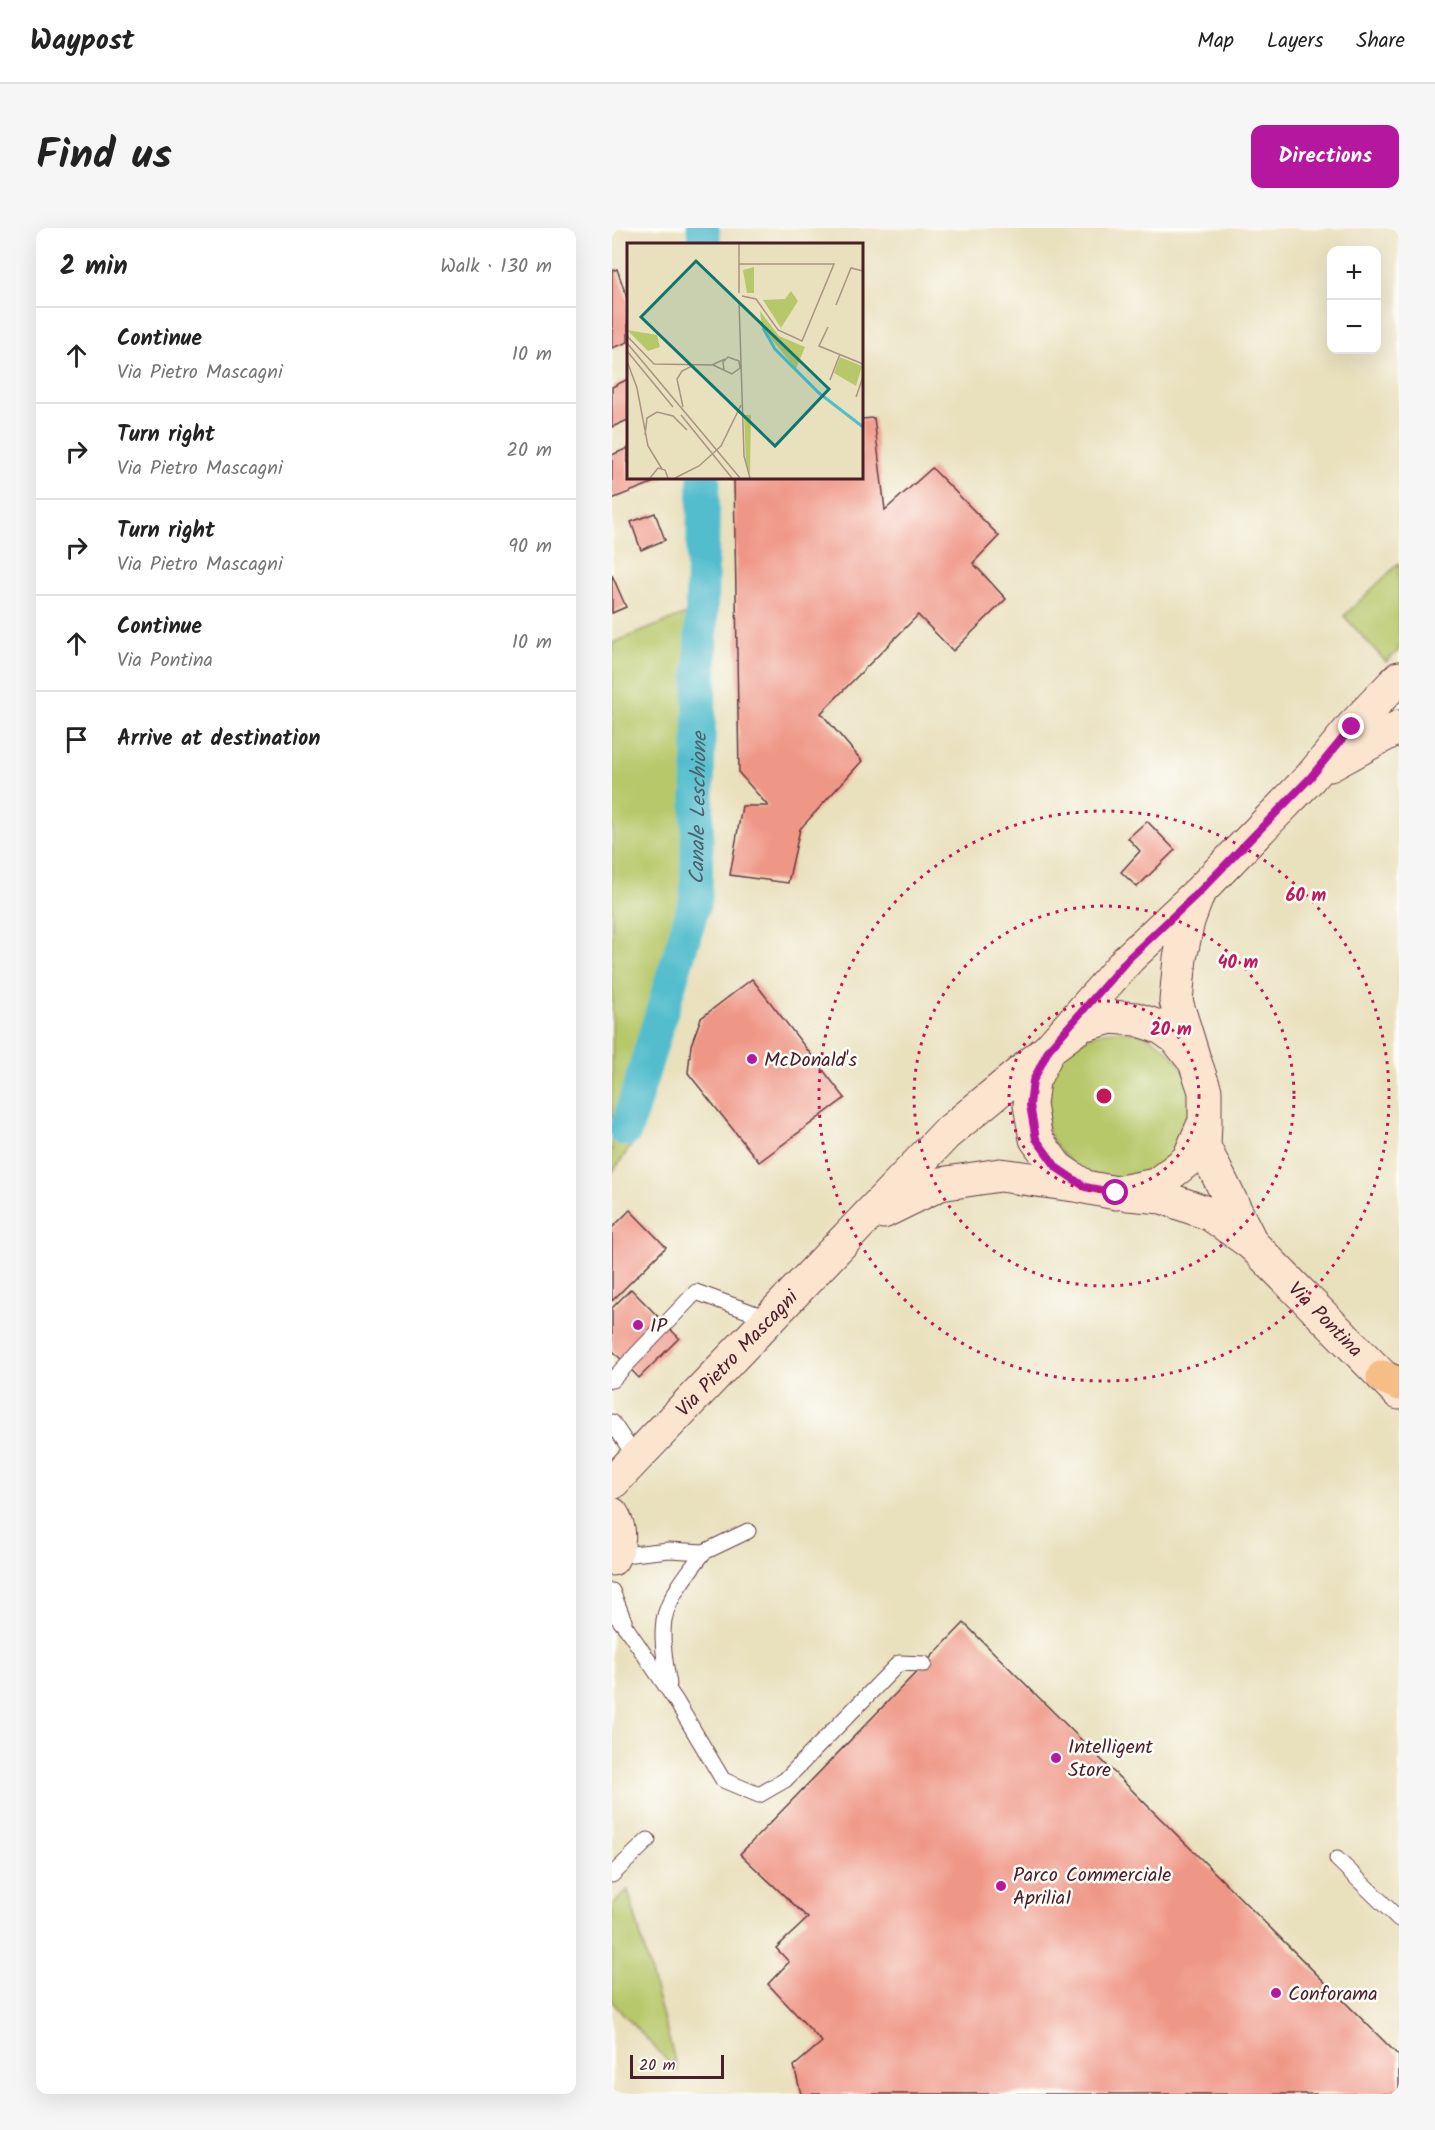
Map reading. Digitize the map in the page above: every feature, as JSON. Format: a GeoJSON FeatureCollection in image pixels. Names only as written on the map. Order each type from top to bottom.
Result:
{"type":"FeatureCollection","features":[{"type":"Feature","properties":{"kind":"street"},"geometry":{"type":"LineString","coordinates":[[1310,778],[1352,727],[1399,678]]}},
{"type":"Feature","properties":{"kind":"street"},"geometry":{"type":"LineString","coordinates":[[1310,778],[1356,749],[1399,727]]}},
{"type":"Feature","properties":{"kind":"street","name":"Via Pietro Mascagni"},"geometry":{"type":"LineString","coordinates":[[1085,1187],[1057,1168],[1036,1139],[1030,1105],[1033,1081],[1049,1049],[1129,958],[1199,892],[1310,778]]}},
{"type":"Feature","properties":{"kind":"street","name":"Via Pietro Mascagni"},"geometry":{"type":"LineString","coordinates":[[1199,892],[1188,921],[1180,958],[1176,1001],[1205,1091],[1204,1147],[1252,1244]]}},
{"type":"Feature","properties":{"kind":"street","name":"Via Pietro Mascagni"},"geometry":{"type":"LineString","coordinates":[[612,1483],[946,1134],[1081,1025],[1111,1017],[1136,1019],[1162,1028],[1176,1038],[1195,1062]]}},
{"type":"Feature","properties":{"kind":"street","name":"Via Pietro Mascagni"},"geometry":{"type":"LineString","coordinates":[[1116,1193],[1156,1185],[1188,1160],[1205,1121]]}},
{"type":"Feature","properties":{"kind":"street","name":"Via Pietro Mascagni"},"geometry":{"type":"LineString","coordinates":[[862,1223],[940,1184],[1000,1175],[1116,1193],[1162,1197],[1210,1214],[1252,1244]]}},
{"type":"Feature","properties":{"kind":"street","name":"Via Pontina"},"geometry":{"type":"LineString","coordinates":[[1252,1244],[1394,1385]]}},
{"type":"Feature","properties":{"kind":"lane"},"geometry":{"type":"LineString","coordinates":[[612,1380],[696,1292],[770,1319]]}},
{"type":"Feature","properties":{"kind":"lane"},"geometry":{"type":"LineString","coordinates":[[612,1422],[636,1458]]}},
{"type":"Feature","properties":{"kind":"lane"},"geometry":{"type":"LineString","coordinates":[[671,1693],[664,1662],[664,1619],[680,1584],[704,1552],[748,1531]]}},
{"type":"Feature","properties":{"kind":"lane"},"geometry":{"type":"LineString","coordinates":[[614,1542],[669,1550],[704,1552]]}},
{"type":"Feature","properties":{"kind":"lane"},"geometry":{"type":"LineString","coordinates":[[612,1591],[627,1629]]}},
{"type":"Feature","properties":{"kind":"lane"},"geometry":{"type":"LineString","coordinates":[[612,1611],[671,1693],[723,1780],[759,1795],[785,1780],[899,1663],[924,1664]]}},
{"type":"Feature","properties":{"kind":"lane"},"geometry":{"type":"LineString","coordinates":[[612,1875],[648,1840]]}},
{"type":"Feature","properties":{"kind":"lane"},"geometry":{"type":"LineString","coordinates":[[1337,1859],[1399,1919]]}},
{"type":"Feature","properties":{"kind":"green space"},"geometry":{"type":"Polygon","coordinates":[[[1399,563],[1399,650],[1386,662],[1344,616],[1399,563]]]}},
{"type":"Feature","properties":{"kind":"green space"},"geometry":{"type":"Polygon","coordinates":[[[691,612],[689,899],[615,1130],[635,1140],[612,1173],[612,643],[691,612]]]}},
{"type":"Feature","properties":{"kind":"green space"},"geometry":{"type":"Polygon","coordinates":[[[1118,1031],[1146,1037],[1170,1053],[1186,1077],[1192,1105],[1186,1133],[1170,1157],[1146,1173],[1118,1179],[1090,1173],[1066,1157],[1050,1133],[1044,1105],[1050,1077],[1066,1053],[1090,1037],[1118,1031]]]}},
{"type":"Feature","properties":{"kind":"green space"},"geometry":{"type":"Polygon","coordinates":[[[628,1890],[678,2072],[612,2002],[612,1905],[628,1890]]]}},
{"type":"Feature","properties":{"kind":"building"},"geometry":{"type":"Polygon","coordinates":[[[617,269],[627,298],[627,342],[612,348],[612,271],[617,269]]]}},
{"type":"Feature","properties":{"kind":"building"},"geometry":{"type":"Polygon","coordinates":[[[627,380],[627,420],[612,427],[612,387],[627,380]]]}},
{"type":"Feature","properties":{"kind":"building"},"geometry":{"type":"Polygon","coordinates":[[[874,418],[885,510],[932,468],[999,536],[973,563],[1006,599],[953,651],[918,615],[821,713],[862,761],[800,829],[788,883],[730,875],[742,806],[768,806],[739,773],[734,478],[862,478],[862,419],[874,418]]]}},
{"type":"Feature","properties":{"kind":"building"},"geometry":{"type":"Polygon","coordinates":[[[627,448],[627,478],[664,478],[612,499],[612,455],[627,448]]]}},
{"type":"Feature","properties":{"kind":"building"},"geometry":{"type":"Polygon","coordinates":[[[655,513],[665,540],[641,550],[631,522],[655,513]]]}},
{"type":"Feature","properties":{"kind":"building"},"geometry":{"type":"Polygon","coordinates":[[[612,575],[626,607],[612,613],[612,575]]]}},
{"type":"Feature","properties":{"kind":"building"},"geometry":{"type":"Polygon","coordinates":[[[1147,821],[1175,850],[1137,887],[1121,872],[1140,851],[1128,838],[1147,821]]]}},
{"type":"Feature","properties":{"kind":"building","name":"McDonald's"},"geometry":{"type":"Polygon","coordinates":[[[752,979],[845,1098],[759,1162],[688,1073],[691,1045],[701,1018],[752,979]]]}},
{"type":"Feature","properties":{"kind":"building"},"geometry":{"type":"Polygon","coordinates":[[[630,1210],[666,1247],[612,1301],[612,1228],[630,1210]]]}},
{"type":"Feature","properties":{"kind":"building"},"geometry":{"type":"Polygon","coordinates":[[[631,1289],[679,1338],[639,1378],[612,1350],[612,1308],[631,1289]]]}},
{"type":"Feature","properties":{"kind":"building","name":"Parco Commerciale Aprilia1"},"geometry":{"type":"Polygon","coordinates":[[[964,1623],[1399,2056],[1399,2094],[801,2094],[794,2066],[822,2042],[768,1984],[789,1962],[776,1948],[808,1918],[740,1854],[964,1623]]]}},
{"type":"Feature","properties":{"kind":"waterway","name":"Canale Leschione"},"geometry":{"type":"LineString","coordinates":[[703,228],[705,243]]}},
{"type":"Feature","properties":{"kind":"waterway","name":"Canale Leschione"},"geometry":{"type":"LineString","coordinates":[[626,1130],[696,898],[704,478]]}},
{"type":"Feature","properties":{"kind":"place","name":"McDonald's"},"geometry":{"type":"Point","coordinates":[752,1059]}},
{"type":"Feature","properties":{"kind":"place","name":"IP"},"geometry":{"type":"Point","coordinates":[638,1325]}},
{"type":"Feature","properties":{"kind":"place","name":"Intelligent Store"},"geometry":{"type":"Point","coordinates":[1056,1758]}},
{"type":"Feature","properties":{"kind":"place","name":"Parco Commerciale Aprilia1"},"geometry":{"type":"Point","coordinates":[1001,1886]}},
{"type":"Feature","properties":{"kind":"place","name":"Conforama"},"geometry":{"type":"Point","coordinates":[1276,1993]}},
{"type":"Feature","properties":{"kind":"route"},"geometry":{"type":"LineString","coordinates":[[1116,1193],[1085,1187],[1057,1168],[1036,1139],[1030,1105],[1033,1081],[1049,1049],[1129,958],[1199,892],[1310,778],[1352,727]]}}]}
